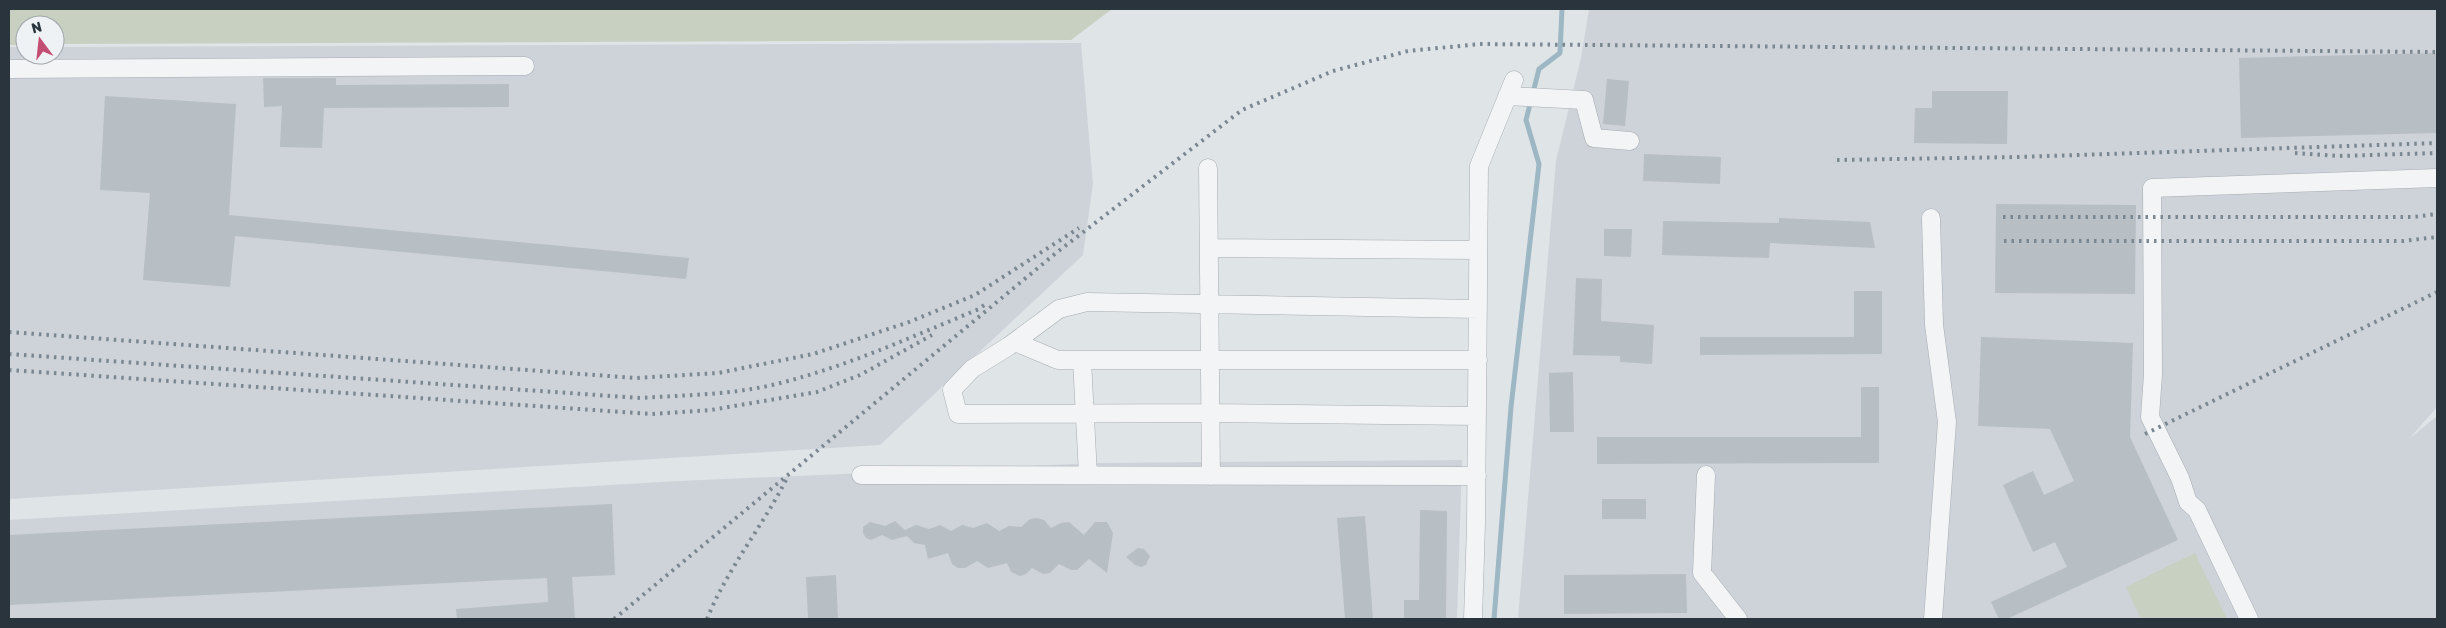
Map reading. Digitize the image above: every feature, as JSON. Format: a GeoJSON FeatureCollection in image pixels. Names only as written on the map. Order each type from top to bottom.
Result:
{"type":"FeatureCollection","features":[{"type":"Feature","properties":{"kind":"street"},"geometry":{"type":"LineString","coordinates":[[9,69],[525,66]]}},
{"type":"Feature","properties":{"kind":"street"},"geometry":{"type":"LineString","coordinates":[[1473,619],[1477,476],[1479,166],[1514,91],[1543,98],[1584,100],[1594,138],[1630,141]]}},
{"type":"Feature","properties":{"kind":"street"},"geometry":{"type":"LineString","coordinates":[[1208,168],[1211,476]]}},
{"type":"Feature","properties":{"kind":"street"},"geometry":{"type":"LineString","coordinates":[[2249,619],[2197,510],[2188,502],[2180,478],[2150,417],[2153,374],[2152,188],[2437,178]]}},
{"type":"Feature","properties":{"kind":"street"},"geometry":{"type":"LineString","coordinates":[[1931,218],[1934,325],[1948,422],[1933,619]]}},
{"type":"Feature","properties":{"kind":"street"},"geometry":{"type":"LineString","coordinates":[[1209,248],[1478,250]]}},
{"type":"Feature","properties":{"kind":"street"},"geometry":{"type":"LineString","coordinates":[[1477,416],[1210,413],[958,414],[952,390],[972,369],[1015,342],[1059,309],[1087,302],[1478,309]]}},
{"type":"Feature","properties":{"kind":"street"},"geometry":{"type":"LineString","coordinates":[[1015,342],[1058,360],[1478,360]]}},
{"type":"Feature","properties":{"kind":"street"},"geometry":{"type":"LineString","coordinates":[[1082,360],[1088,476]]}},
{"type":"Feature","properties":{"kind":"street"},"geometry":{"type":"LineString","coordinates":[[861,475],[1477,476]]}},
{"type":"Feature","properties":{"kind":"street"},"geometry":{"type":"LineString","coordinates":[[1706,476],[1702,573],[1738,619]]}},
{"type":"Feature","properties":{"kind":"shaded area"},"geometry":{"type":"Polygon","coordinates":[[[1589,9],[2437,9],[2437,407],[2409,439],[2437,416],[2437,619],[1518,619],[1556,161],[1581,58],[1589,9]]]}},
{"type":"Feature","properties":{"kind":"shaded area"},"geometry":{"type":"Polygon","coordinates":[[[1081,43],[1093,184],[1083,255],[880,445],[9,499],[9,47],[15,47],[15,65],[65,65],[65,47],[1081,43]]]}},
{"type":"Feature","properties":{"kind":"shaded area"},"geometry":{"type":"Polygon","coordinates":[[[1462,460],[1457,619],[9,619],[9,520],[679,481],[1099,463],[1462,460]]]}},
{"type":"Feature","properties":{"kind":"green space"},"geometry":{"type":"Polygon","coordinates":[[[9,9],[1112,9],[1071,40],[65,44],[65,15],[15,15],[15,45],[9,45],[9,9]]]}},
{"type":"Feature","properties":{"kind":"green space"},"geometry":{"type":"Polygon","coordinates":[[[2195,553],[2227,619],[2141,619],[2126,587],[2195,553]]]}},
{"type":"Feature","properties":{"kind":"building"},"geometry":{"type":"Polygon","coordinates":[[[2437,53],[2437,133],[2241,138],[2239,58],[2437,53]]]}},
{"type":"Feature","properties":{"kind":"building"},"geometry":{"type":"Polygon","coordinates":[[[263,78],[336,78],[336,85],[509,84],[509,107],[324,108],[322,148],[280,147],[282,106],[264,107],[263,78]]]}},
{"type":"Feature","properties":{"kind":"building"},"geometry":{"type":"Polygon","coordinates":[[[1607,79],[1629,81],[1625,126],[1603,124],[1607,79]]]}},
{"type":"Feature","properties":{"kind":"building"},"geometry":{"type":"Polygon","coordinates":[[[1932,91],[2008,91],[2007,144],[1914,143],[1915,108],[1932,108],[1932,91]]]}},
{"type":"Feature","properties":{"kind":"building"},"geometry":{"type":"Polygon","coordinates":[[[105,96],[236,104],[229,215],[689,258],[686,279],[235,236],[230,287],[143,280],[150,193],[100,190],[105,96]]]}},
{"type":"Feature","properties":{"kind":"building"},"geometry":{"type":"Polygon","coordinates":[[[1644,154],[1721,157],[1720,184],[1643,181],[1644,154]]]}},
{"type":"Feature","properties":{"kind":"building"},"geometry":{"type":"Polygon","coordinates":[[[1996,204],[2136,205],[2135,294],[1995,293],[1996,204]]]}},
{"type":"Feature","properties":{"kind":"building"},"geometry":{"type":"Polygon","coordinates":[[[1779,218],[1870,222],[1875,248],[1770,243],[1769,258],[1662,255],[1663,221],[1779,223],[1779,218]]]}},
{"type":"Feature","properties":{"kind":"building"},"geometry":{"type":"Polygon","coordinates":[[[1604,229],[1632,229],[1631,257],[1604,256],[1604,229]]]}},
{"type":"Feature","properties":{"kind":"building"},"geometry":{"type":"Polygon","coordinates":[[[1576,278],[1602,279],[1601,321],[1654,325],[1652,364],[1620,362],[1620,356],[1573,355],[1576,278]]]}},
{"type":"Feature","properties":{"kind":"building"},"geometry":{"type":"Polygon","coordinates":[[[1854,291],[1882,291],[1882,354],[1700,355],[1700,337],[1854,337],[1854,291]]]}},
{"type":"Feature","properties":{"kind":"building"},"geometry":{"type":"Polygon","coordinates":[[[1981,337],[2133,343],[2130,437],[2178,540],[2007,619],[1999,619],[1991,602],[2067,567],[2055,542],[2033,552],[2003,485],[2033,471],[2044,495],[2074,481],[2050,429],[1978,426],[1981,337]]]}},
{"type":"Feature","properties":{"kind":"building"},"geometry":{"type":"Polygon","coordinates":[[[1573,372],[1574,432],[1550,432],[1549,373],[1573,372]]]}},
{"type":"Feature","properties":{"kind":"building"},"geometry":{"type":"Polygon","coordinates":[[[1861,387],[1879,387],[1879,463],[1597,464],[1597,437],[1861,437],[1861,387]]]}},
{"type":"Feature","properties":{"kind":"building"},"geometry":{"type":"Polygon","coordinates":[[[1602,499],[1646,499],[1646,519],[1602,519],[1602,499]]]}},
{"type":"Feature","properties":{"kind":"building"},"geometry":{"type":"Polygon","coordinates":[[[612,504],[615,575],[572,577],[575,619],[457,619],[456,609],[548,602],[547,578],[9,605],[9,535],[612,504]]]}},
{"type":"Feature","properties":{"kind":"building"},"geometry":{"type":"Polygon","coordinates":[[[1420,510],[1447,511],[1446,619],[1404,619],[1404,600],[1419,600],[1420,510]]]}},
{"type":"Feature","properties":{"kind":"building"},"geometry":{"type":"Polygon","coordinates":[[[1365,516],[1373,619],[1345,619],[1337,518],[1365,516]]]}},
{"type":"Feature","properties":{"kind":"building"},"geometry":{"type":"Polygon","coordinates":[[[1030,519],[1044,520],[1051,528],[1061,523],[1069,522],[1084,535],[1095,522],[1107,522],[1113,533],[1107,573],[1089,559],[1077,570],[1071,570],[1059,564],[1050,573],[1043,574],[1032,568],[1026,574],[1020,576],[1011,572],[1007,563],[988,568],[977,561],[965,568],[958,568],[952,564],[948,553],[928,559],[925,545],[914,543],[907,536],[892,540],[882,535],[871,540],[866,538],[863,533],[863,527],[870,522],[885,526],[895,521],[905,530],[916,525],[929,529],[940,525],[951,531],[962,525],[973,528],[987,523],[999,531],[1009,526],[1021,527],[1030,519]]]}},
{"type":"Feature","properties":{"kind":"building"},"geometry":{"type":"Polygon","coordinates":[[[1138,548],[1144,549],[1150,556],[1146,565],[1141,567],[1135,565],[1126,557],[1138,548]]]}},
{"type":"Feature","properties":{"kind":"building"},"geometry":{"type":"Polygon","coordinates":[[[1686,574],[1687,613],[1564,614],[1564,575],[1686,574]]]}},
{"type":"Feature","properties":{"kind":"building"},"geometry":{"type":"Polygon","coordinates":[[[836,575],[838,619],[808,619],[806,577],[836,575]]]}},
{"type":"Feature","properties":{"kind":"waterway"},"geometry":{"type":"LineString","coordinates":[[1494,619],[1511,407],[1539,164],[1526,120],[1539,69],[1560,53],[1562,9]]}},
{"type":"Feature","properties":{"kind":"railway"},"geometry":{"type":"LineString","coordinates":[[614,619],[1056,253],[1242,110],[1333,71],[1408,51],[1480,44],[2437,52]]}},
{"type":"Feature","properties":{"kind":"railway"},"geometry":{"type":"LineString","coordinates":[[1837,160],[2017,157],[2437,143]]}},
{"type":"Feature","properties":{"kind":"railway"},"geometry":{"type":"LineString","coordinates":[[2295,153],[2338,156],[2437,153]]}},
{"type":"Feature","properties":{"kind":"railway"},"geometry":{"type":"LineString","coordinates":[[2003,217],[2413,217],[2437,214]]}},
{"type":"Feature","properties":{"kind":"railway"},"geometry":{"type":"LineString","coordinates":[[9,332],[636,378],[718,373],[813,354],[909,322],[975,295],[1079,228]]}},
{"type":"Feature","properties":{"kind":"railway"},"geometry":{"type":"LineString","coordinates":[[2004,241],[2403,241],[2437,237]]}},
{"type":"Feature","properties":{"kind":"railway"},"geometry":{"type":"LineString","coordinates":[[2145,434],[2437,292]]}},
{"type":"Feature","properties":{"kind":"railway"},"geometry":{"type":"LineString","coordinates":[[9,354],[640,398],[739,391],[799,378],[877,351],[979,309],[987,303]]}},
{"type":"Feature","properties":{"kind":"railway"},"geometry":{"type":"LineString","coordinates":[[9,370],[652,414],[711,410],[817,392],[860,375],[932,335]]}},
{"type":"Feature","properties":{"kind":"railway"},"geometry":{"type":"LineString","coordinates":[[707,619],[735,565],[787,478]]}}]}
